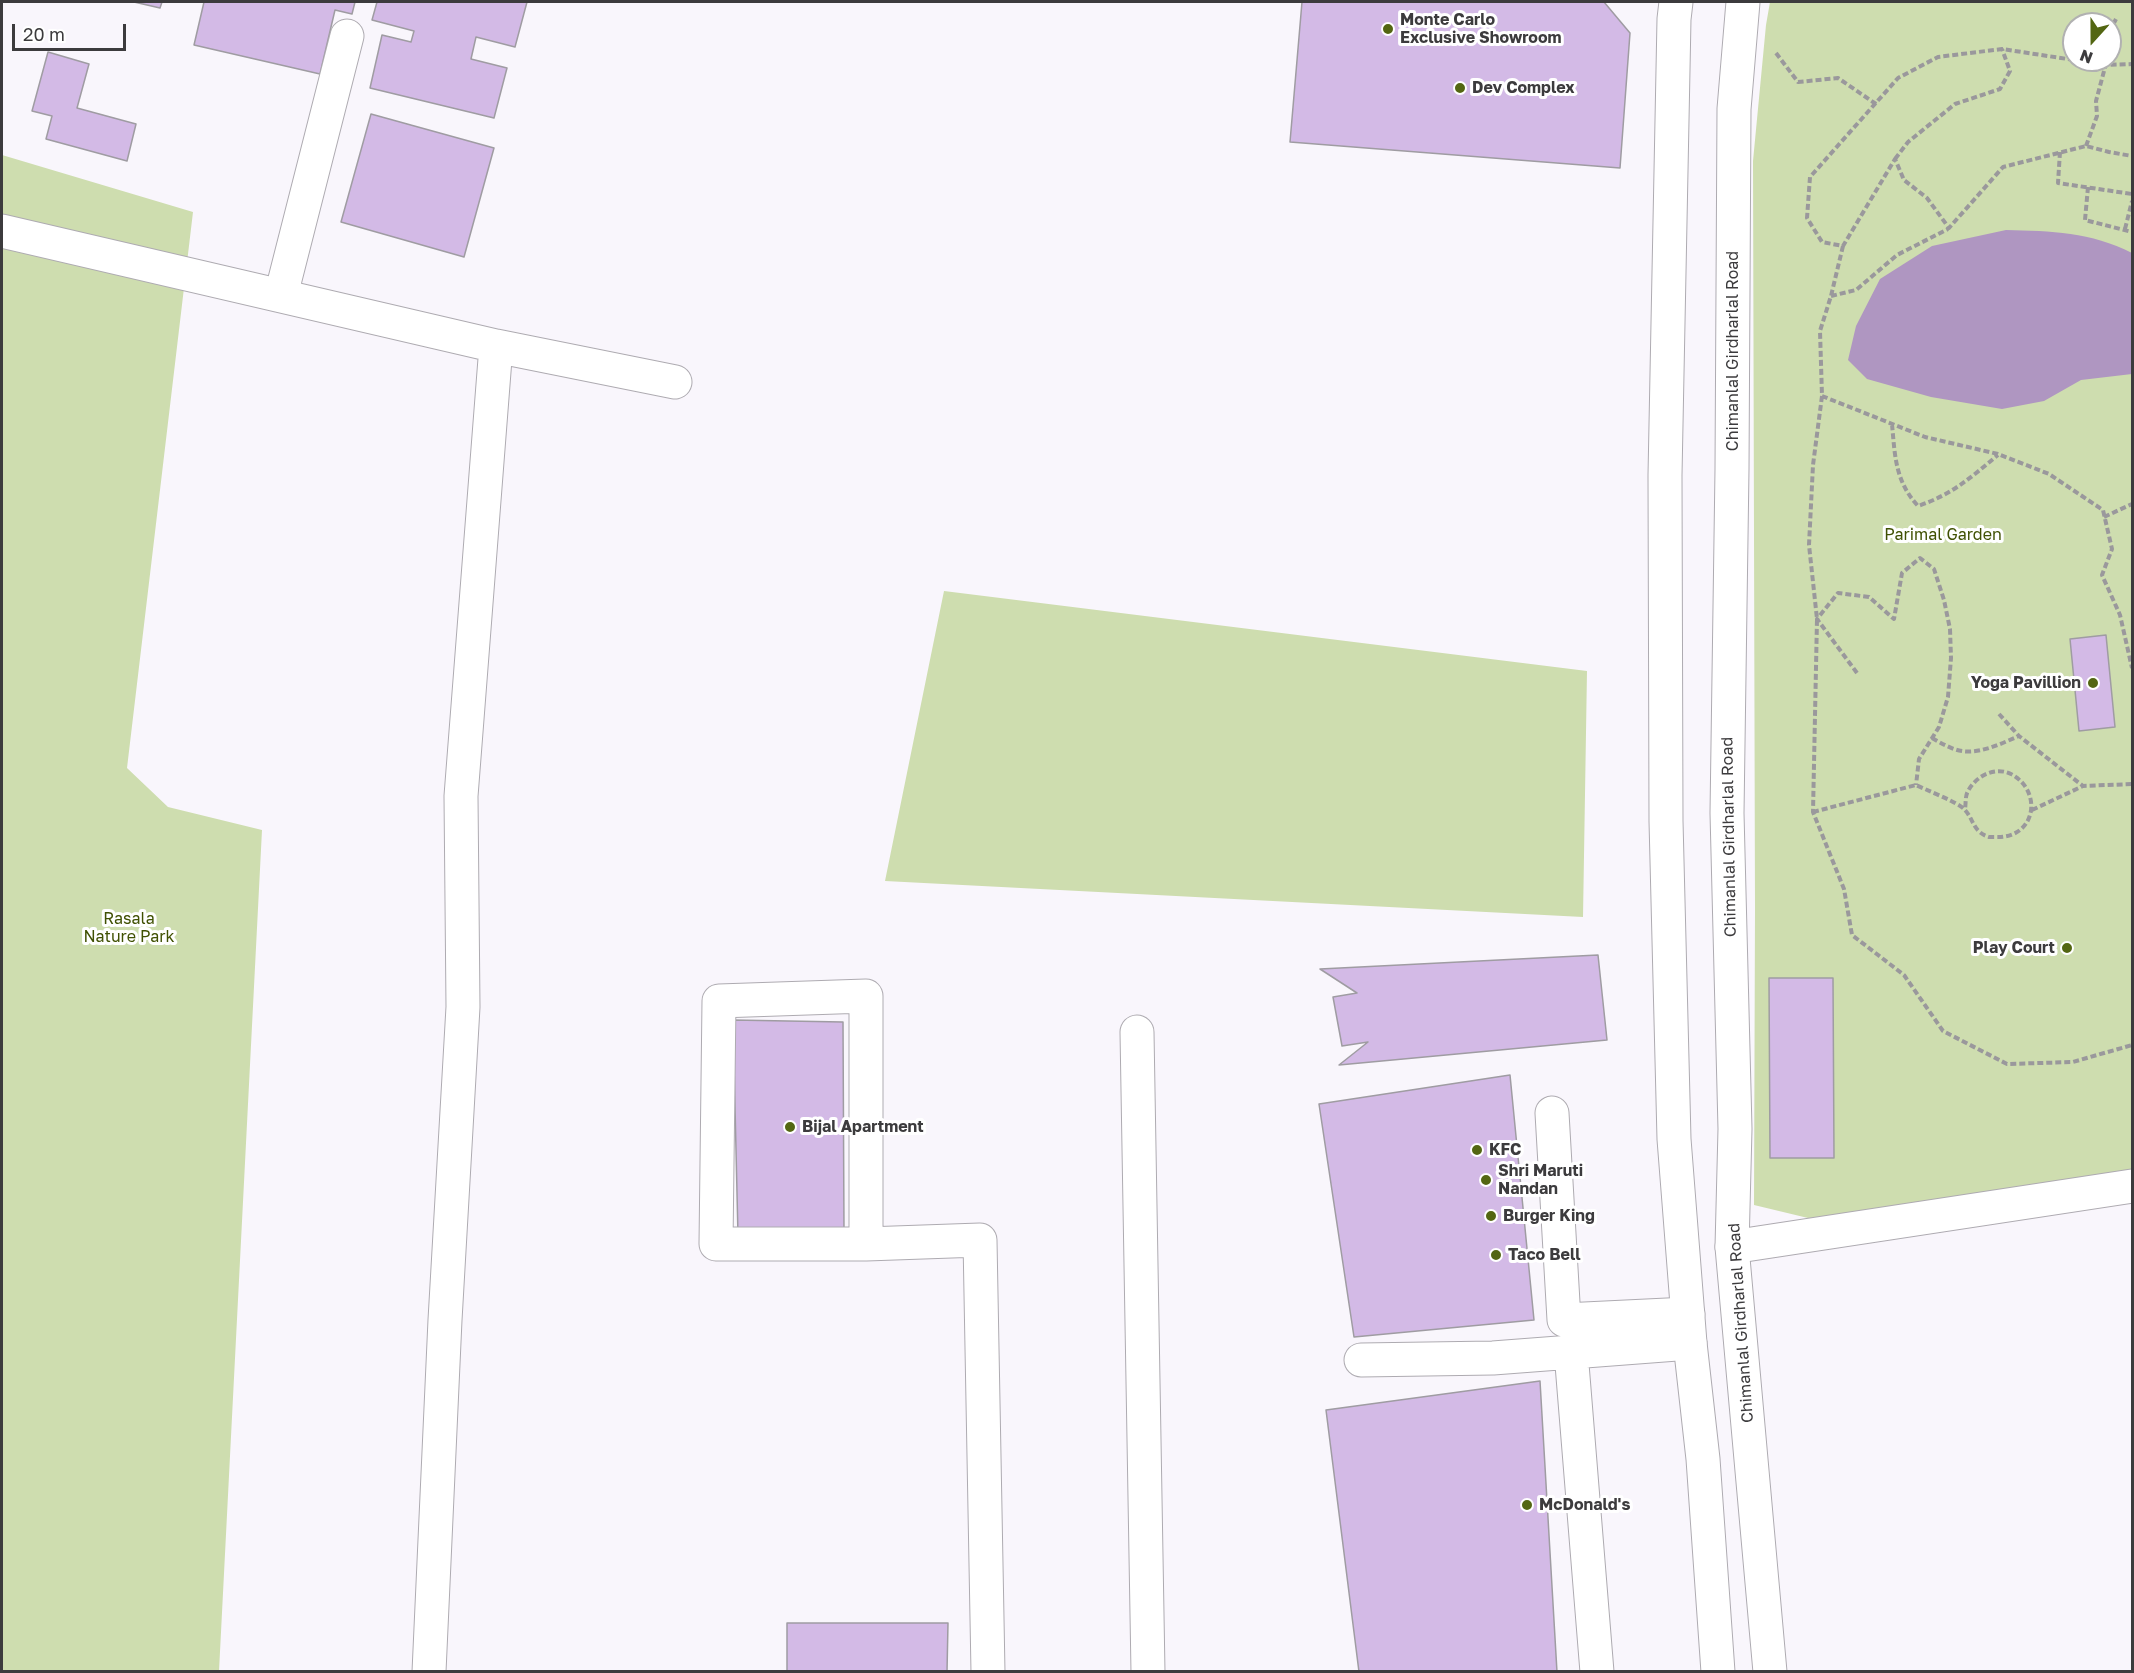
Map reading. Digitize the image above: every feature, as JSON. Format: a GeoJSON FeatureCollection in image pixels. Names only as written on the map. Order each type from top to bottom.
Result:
{"type":"FeatureCollection","features":[{"type":"Feature","properties":{"kind":"street"},"geometry":{"type":"LineString","coordinates":[[1676,2],[1665,475],[1666,821],[1674,1139],[1689,1328],[1703,1460],[1718,1671]]}},
{"type":"Feature","properties":{"kind":"street","name":"Chimanlal Girdharlal Road"},"geometry":{"type":"LineString","coordinates":[[1743,5],[1734,109],[1727,813],[1735,1129],[1732,1247],[1770,1671]]}},
{"type":"Feature","properties":{"kind":"street"},"geometry":{"type":"LineString","coordinates":[[281,295],[347,36]]}},
{"type":"Feature","properties":{"kind":"street"},"geometry":{"type":"LineString","coordinates":[[2,231],[496,346],[675,382]]}},
{"type":"Feature","properties":{"kind":"street"},"geometry":{"type":"LineString","coordinates":[[429,1671],[445,1320],[463,1007],[461,796],[496,346]]}},
{"type":"Feature","properties":{"kind":"street"},"geometry":{"type":"LineString","coordinates":[[866,1244],[866,996],[719,1001],[716,1244],[866,1244],[980,1240],[988,1671]]}},
{"type":"Feature","properties":{"kind":"street"},"geometry":{"type":"LineString","coordinates":[[1137,1032],[1148,1671]]}},
{"type":"Feature","properties":{"kind":"street"},"geometry":{"type":"LineString","coordinates":[[1552,1113],[1564,1320],[1689,1328]]}},
{"type":"Feature","properties":{"kind":"street"},"geometry":{"type":"LineString","coordinates":[[1732,1247],[2133,1186]]}},
{"type":"Feature","properties":{"kind":"street"},"geometry":{"type":"LineString","coordinates":[[1361,1360],[1493,1358],[1571,1352],[1689,1328]]}},
{"type":"Feature","properties":{"kind":"street"},"geometry":{"type":"LineString","coordinates":[[1571,1352],[1597,1671]]}},
{"type":"Feature","properties":{"kind":"path"},"geometry":{"type":"LineString","coordinates":[[1743,5],[1798,82],[1838,78],[1876,104]]}},
{"type":"Feature","properties":{"kind":"path"},"geometry":{"type":"LineString","coordinates":[[2002,48],[2010,71],[2000,89],[1955,104],[1908,142],[1895,159],[1843,246],[1832,296],[1820,331],[1822,396],[1813,465],[1809,544],[1817,620],[1813,812],[1844,889],[1852,935],[1904,975],[1943,1031],[2007,1064],[2073,1062],[2133,1045]]}},
{"type":"Feature","properties":{"kind":"path"},"geometry":{"type":"LineString","coordinates":[[1843,246],[1822,242],[1807,218],[1810,177],[1898,78],[1938,57],[2002,48],[2062,58]]}},
{"type":"Feature","properties":{"kind":"path"},"geometry":{"type":"LineString","coordinates":[[2086,146],[2097,116],[2096,101],[2104,72]]}},
{"type":"Feature","properties":{"kind":"path"},"geometry":{"type":"LineString","coordinates":[[1832,296],[1856,290],[1897,255],[1949,228],[2003,167],[2086,146],[2109,153],[2133,156]]}},
{"type":"Feature","properties":{"kind":"path"},"geometry":{"type":"LineString","coordinates":[[2060,152],[2058,183],[2133,194]]}},
{"type":"Feature","properties":{"kind":"path"},"geometry":{"type":"LineString","coordinates":[[1895,159],[1904,180],[1927,198],[1949,228]]}},
{"type":"Feature","properties":{"kind":"path"},"geometry":{"type":"LineString","coordinates":[[2088,187],[2085,220],[2133,232]]}},
{"type":"Feature","properties":{"kind":"path"},"geometry":{"type":"LineString","coordinates":[[2125,230],[2133,201]]}},
{"type":"Feature","properties":{"kind":"path"},"geometry":{"type":"LineString","coordinates":[[1822,396],[1925,437],[1998,454],[2049,474],[2103,510],[2112,549],[2102,575],[2120,615],[2133,668]]}},
{"type":"Feature","properties":{"kind":"path"},"geometry":{"type":"LineString","coordinates":[[1892,424],[1897,471],[1907,494],[1918,506],[1940,498],[1963,484],[1998,454]]}},
{"type":"Feature","properties":{"kind":"path"},"geometry":{"type":"LineString","coordinates":[[2104,517],[2133,504]]}},
{"type":"Feature","properties":{"kind":"path"},"geometry":{"type":"LineString","coordinates":[[1817,620],[1838,593],[1869,597],[1894,619],[1902,573],[1920,558],[1934,569],[1950,629],[1952,658],[1948,697],[1939,727],[1919,759],[1916,785]]}},
{"type":"Feature","properties":{"kind":"path"},"geometry":{"type":"LineString","coordinates":[[1817,620],[1857,674]]}},
{"type":"Feature","properties":{"kind":"path"},"geometry":{"type":"LineString","coordinates":[[2000,714],[2019,736],[2083,786]]}},
{"type":"Feature","properties":{"kind":"path"},"geometry":{"type":"LineString","coordinates":[[1932,738],[1956,750],[1977,751],[2019,736]]}},
{"type":"Feature","properties":{"kind":"path"},"geometry":{"type":"LineString","coordinates":[[1990,772],[2007,772],[2021,780],[2030,794],[2032,810],[2024,827],[2008,837],[1989,837],[1973,826],[1965,809],[1967,793],[1976,780],[1990,772]]}},
{"type":"Feature","properties":{"kind":"path"},"geometry":{"type":"LineString","coordinates":[[2032,810],[2083,786],[2133,783]]}},
{"type":"Feature","properties":{"kind":"path"},"geometry":{"type":"LineString","coordinates":[[1813,812],[1916,785],[1965,809]]}},
{"type":"Feature","properties":{"kind":"green space","name":"Parimal Garden"},"geometry":{"type":"Polygon","coordinates":[[[1770,2],[2132,2],[2132,1173],[1916,1213],[1808,1218],[1754,1205],[1753,161],[1770,2]]]}},
{"type":"Feature","properties":{"kind":"green space","name":"Rasala Nature Park"},"geometry":{"type":"Polygon","coordinates":[[[2,155],[193,212],[127,768],[168,807],[262,830],[219,1671],[2,1671],[2,155]]]}},
{"type":"Feature","properties":{"kind":"green space"},"geometry":{"type":"Polygon","coordinates":[[[944,591],[1587,671],[1583,917],[885,881],[944,591]]]}},
{"type":"Feature","properties":{"kind":"shaded area"},"geometry":{"type":"Polygon","coordinates":[[[2006,230],[2070,234],[2101,241],[2132,253],[2132,374],[2081,380],[2044,401],[2002,409],[1931,397],[1867,379],[1848,360],[1856,326],[1880,279],[1932,246],[2006,230]]]}},
{"type":"Feature","properties":{"kind":"building"},"geometry":{"type":"Polygon","coordinates":[[[134,2],[162,2],[160,8],[134,2]]]}},
{"type":"Feature","properties":{"kind":"building"},"geometry":{"type":"Polygon","coordinates":[[[204,2],[355,2],[352,14],[335,10],[320,74],[194,45],[204,2]]]}},
{"type":"Feature","properties":{"kind":"building"},"geometry":{"type":"Polygon","coordinates":[[[377,2],[527,2],[515,47],[476,37],[471,59],[507,68],[494,118],[370,88],[382,35],[411,42],[414,31],[372,20],[377,2]]]}},
{"type":"Feature","properties":{"kind":"building","name":"Dev Complex"},"geometry":{"type":"Polygon","coordinates":[[[1302,2],[1604,2],[1630,33],[1620,168],[1290,142],[1302,2]]]}},
{"type":"Feature","properties":{"kind":"building"},"geometry":{"type":"Polygon","coordinates":[[[48,52],[89,64],[77,108],[136,124],[127,161],[46,139],[52,116],[32,111],[48,52]]]}},
{"type":"Feature","properties":{"kind":"building"},"geometry":{"type":"Polygon","coordinates":[[[371,114],[494,148],[464,257],[341,222],[371,114]]]}},
{"type":"Feature","properties":{"kind":"building","name":"Yoga Pavillion"},"geometry":{"type":"Polygon","coordinates":[[[2106,635],[2115,727],[2079,731],[2070,639],[2106,635]]]}},
{"type":"Feature","properties":{"kind":"building"},"geometry":{"type":"Polygon","coordinates":[[[1598,955],[1607,1040],[1339,1065],[1368,1042],[1342,1046],[1333,997],[1357,993],[1320,969],[1598,955]]]}},
{"type":"Feature","properties":{"kind":"building"},"geometry":{"type":"Polygon","coordinates":[[[1769,978],[1833,978],[1834,1158],[1770,1158],[1769,978]]]}},
{"type":"Feature","properties":{"kind":"building","name":"Bijal Apartment"},"geometry":{"type":"Polygon","coordinates":[[[733,1020],[843,1022],[844,1232],[738,1236],[733,1020]]]}},
{"type":"Feature","properties":{"kind":"building"},"geometry":{"type":"Polygon","coordinates":[[[1510,1075],[1534,1320],[1354,1337],[1319,1104],[1510,1075]]]}},
{"type":"Feature","properties":{"kind":"building"},"geometry":{"type":"Polygon","coordinates":[[[1540,1381],[1557,1672],[1359,1672],[1326,1410],[1540,1381]]]}},
{"type":"Feature","properties":{"kind":"building"},"geometry":{"type":"Polygon","coordinates":[[[787,1623],[948,1623],[947,1672],[787,1672],[787,1623]]]}},
{"type":"Feature","properties":{"kind":"place","name":"Monte Carlo Exclusive Showroom"},"geometry":{"type":"Point","coordinates":[1388,29]}},
{"type":"Feature","properties":{"kind":"place","name":"Dev Complex"},"geometry":{"type":"Point","coordinates":[1460,88]}},
{"type":"Feature","properties":{"kind":"place","name":"Yoga Pavillion"},"geometry":{"type":"Point","coordinates":[2093,683]}},
{"type":"Feature","properties":{"kind":"place","name":"Play Court"},"geometry":{"type":"Point","coordinates":[2067,948]}},
{"type":"Feature","properties":{"kind":"place","name":"Bijal Apartment"},"geometry":{"type":"Point","coordinates":[790,1127]}},
{"type":"Feature","properties":{"kind":"place","name":"KFC"},"geometry":{"type":"Point","coordinates":[1477,1150]}},
{"type":"Feature","properties":{"kind":"place","name":"Shri Maruti Nandan"},"geometry":{"type":"Point","coordinates":[1486,1180]}},
{"type":"Feature","properties":{"kind":"place","name":"Burger King"},"geometry":{"type":"Point","coordinates":[1491,1216]}},
{"type":"Feature","properties":{"kind":"place","name":"Taco Bell"},"geometry":{"type":"Point","coordinates":[1496,1255]}},
{"type":"Feature","properties":{"kind":"place","name":"McDonald's"},"geometry":{"type":"Point","coordinates":[1527,1505]}}]}
